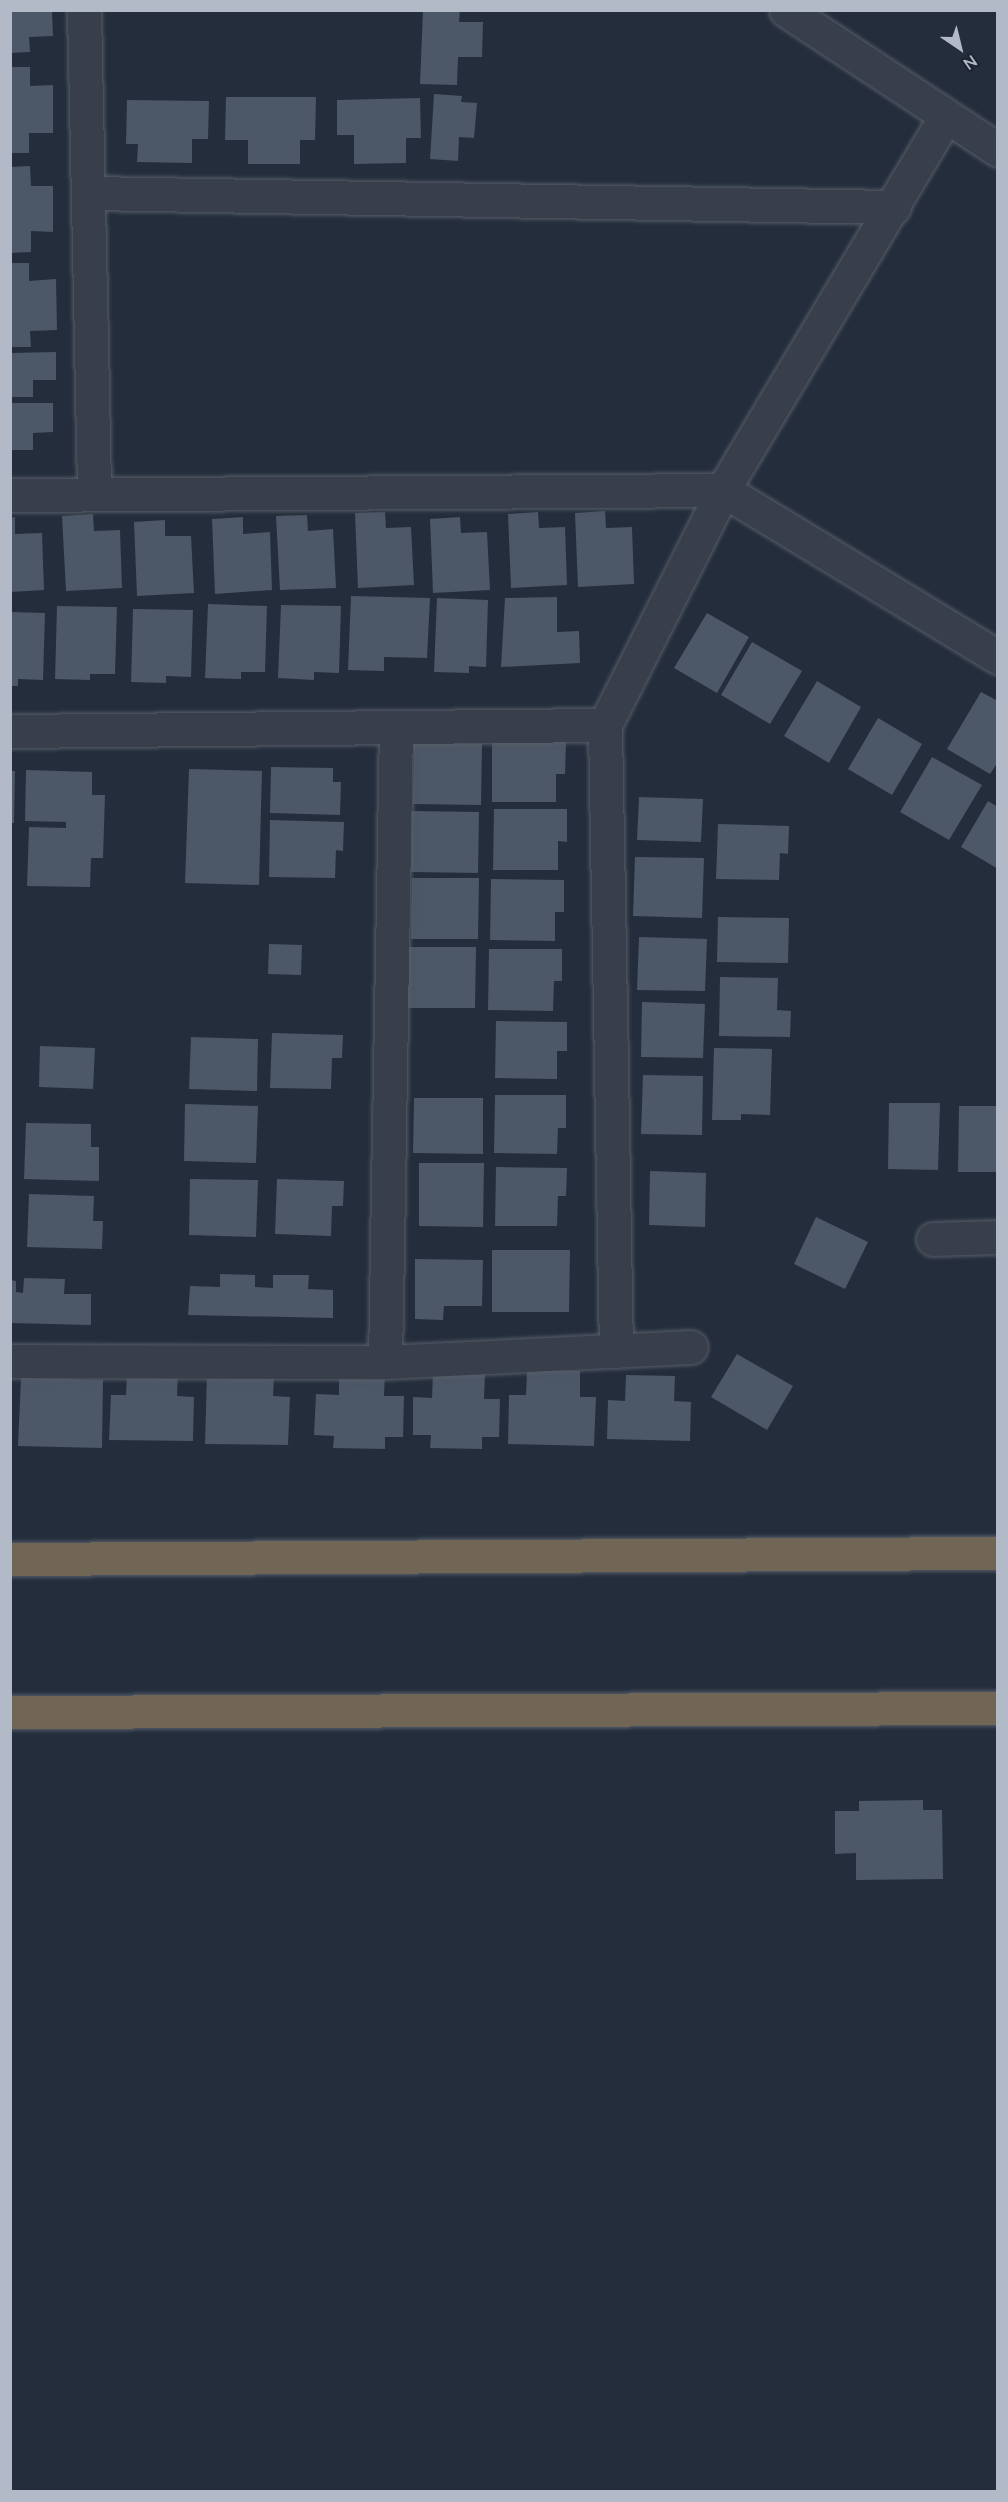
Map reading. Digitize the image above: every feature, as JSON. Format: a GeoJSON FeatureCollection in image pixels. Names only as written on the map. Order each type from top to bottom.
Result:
{"type":"FeatureCollection","features":[{"type":"Feature","properties":{"kind":"highway"},"geometry":{"type":"LineString","coordinates":[[10,1559],[998,1553]]}},
{"type":"Feature","properties":{"kind":"highway"},"geometry":{"type":"LineString","coordinates":[[10,1712],[998,1708]]}},
{"type":"Feature","properties":{"kind":"street"},"geometry":{"type":"LineString","coordinates":[[84,10],[90,193],[94,494]]}},
{"type":"Feature","properties":{"kind":"street"},"geometry":{"type":"LineString","coordinates":[[786,10],[998,150]]}},
{"type":"Feature","properties":{"kind":"street"},"geometry":{"type":"LineString","coordinates":[[616,1351],[605,725],[723,490],[894,207],[946,116]]}},
{"type":"Feature","properties":{"kind":"street"},"geometry":{"type":"LineString","coordinates":[[90,193],[894,207]]}},
{"type":"Feature","properties":{"kind":"street"},"geometry":{"type":"LineString","coordinates":[[10,495],[723,490],[998,657]]}},
{"type":"Feature","properties":{"kind":"street"},"geometry":{"type":"LineString","coordinates":[[10,731],[605,725]]}},
{"type":"Feature","properties":{"kind":"street"},"geometry":{"type":"LineString","coordinates":[[385,1362],[396,727]]}},
{"type":"Feature","properties":{"kind":"street"},"geometry":{"type":"LineString","coordinates":[[933,1239],[998,1237]]}},
{"type":"Feature","properties":{"kind":"street"},"geometry":{"type":"LineString","coordinates":[[10,1361],[385,1362],[691,1347]]}},
{"type":"Feature","properties":{"kind":"building"},"geometry":{"type":"Polygon","coordinates":[[[10,10],[52,10],[53,36],[29,37],[30,52],[10,53],[10,10]]]}},
{"type":"Feature","properties":{"kind":"building"},"geometry":{"type":"Polygon","coordinates":[[[423,10],[460,10],[459,22],[483,22],[482,57],[458,57],[457,85],[420,84],[423,10]]]}},
{"type":"Feature","properties":{"kind":"building"},"geometry":{"type":"Polygon","coordinates":[[[10,67],[30,67],[30,86],[53,85],[53,133],[29,133],[29,153],[10,153],[10,67]]]}},
{"type":"Feature","properties":{"kind":"building"},"geometry":{"type":"Polygon","coordinates":[[[434,94],[462,96],[461,102],[477,103],[474,138],[459,137],[458,161],[430,159],[434,94]]]}},
{"type":"Feature","properties":{"kind":"building"},"geometry":{"type":"Polygon","coordinates":[[[226,97],[316,97],[315,140],[300,140],[300,164],[248,164],[248,140],[225,140],[226,97]]]}},
{"type":"Feature","properties":{"kind":"building"},"geometry":{"type":"Polygon","coordinates":[[[420,98],[421,138],[406,138],[406,163],[354,164],[354,135],[337,135],[337,100],[420,98]]]}},
{"type":"Feature","properties":{"kind":"building"},"geometry":{"type":"Polygon","coordinates":[[[127,100],[209,101],[208,139],[192,139],[192,163],[137,162],[138,144],[126,144],[127,100]]]}},
{"type":"Feature","properties":{"kind":"building"},"geometry":{"type":"Polygon","coordinates":[[[30,166],[31,186],[53,186],[53,232],[31,231],[31,252],[10,253],[10,167],[30,166]]]}},
{"type":"Feature","properties":{"kind":"building"},"geometry":{"type":"Polygon","coordinates":[[[10,263],[29,263],[29,281],[56,279],[57,330],[30,331],[31,347],[10,347],[10,263]]]}},
{"type":"Feature","properties":{"kind":"building"},"geometry":{"type":"Polygon","coordinates":[[[56,352],[56,380],[33,380],[33,397],[10,397],[10,353],[56,352]]]}},
{"type":"Feature","properties":{"kind":"building"},"geometry":{"type":"Polygon","coordinates":[[[10,403],[53,403],[53,432],[33,433],[33,450],[10,450],[10,403]]]}},
{"type":"Feature","properties":{"kind":"building"},"geometry":{"type":"Polygon","coordinates":[[[605,511],[606,528],[632,527],[634,584],[578,587],[575,513],[605,511]]]}},
{"type":"Feature","properties":{"kind":"building"},"geometry":{"type":"Polygon","coordinates":[[[385,512],[386,528],[411,527],[414,585],[358,588],[355,513],[385,512]]]}},
{"type":"Feature","properties":{"kind":"building"},"geometry":{"type":"Polygon","coordinates":[[[538,512],[539,528],[565,527],[567,585],[511,588],[508,514],[538,512]]]}},
{"type":"Feature","properties":{"kind":"building"},"geometry":{"type":"Polygon","coordinates":[[[93,514],[94,531],[120,530],[122,588],[66,591],[62,516],[93,514]]]}},
{"type":"Feature","properties":{"kind":"building"},"geometry":{"type":"Polygon","coordinates":[[[307,515],[308,531],[333,529],[336,588],[280,590],[276,516],[307,515]]]}},
{"type":"Feature","properties":{"kind":"building"},"geometry":{"type":"Polygon","coordinates":[[[15,517],[15,534],[42,533],[44,590],[10,592],[10,518],[15,517]]]}},
{"type":"Feature","properties":{"kind":"building"},"geometry":{"type":"Polygon","coordinates":[[[243,517],[243,534],[270,532],[272,590],[215,594],[212,519],[243,517]]]}},
{"type":"Feature","properties":{"kind":"building"},"geometry":{"type":"Polygon","coordinates":[[[460,517],[461,533],[487,532],[490,590],[433,593],[430,519],[460,517]]]}},
{"type":"Feature","properties":{"kind":"building"},"geometry":{"type":"Polygon","coordinates":[[[165,520],[165,536],[191,536],[194,593],[137,596],[134,522],[165,520]]]}},
{"type":"Feature","properties":{"kind":"building"},"geometry":{"type":"Polygon","coordinates":[[[351,596],[430,598],[427,658],[384,657],[384,671],[348,670],[351,596]]]}},
{"type":"Feature","properties":{"kind":"building"},"geometry":{"type":"Polygon","coordinates":[[[557,597],[557,632],[579,631],[580,663],[501,667],[505,598],[557,597]]]}},
{"type":"Feature","properties":{"kind":"building"},"geometry":{"type":"Polygon","coordinates":[[[437,598],[488,600],[486,667],[469,666],[469,673],[434,672],[437,598]]]}},
{"type":"Feature","properties":{"kind":"building"},"geometry":{"type":"Polygon","coordinates":[[[208,604],[267,606],[265,672],[241,672],[241,679],[205,678],[208,604]]]}},
{"type":"Feature","properties":{"kind":"building"},"geometry":{"type":"Polygon","coordinates":[[[281,605],[341,606],[339,673],[314,672],[314,680],[278,678],[281,605]]]}},
{"type":"Feature","properties":{"kind":"building"},"geometry":{"type":"Polygon","coordinates":[[[57,606],[117,607],[115,674],[90,674],[90,680],[55,679],[57,606]]]}},
{"type":"Feature","properties":{"kind":"building"},"geometry":{"type":"Polygon","coordinates":[[[133,609],[193,610],[191,677],[166,676],[166,683],[131,682],[133,609]]]}},
{"type":"Feature","properties":{"kind":"building"},"geometry":{"type":"Polygon","coordinates":[[[10,612],[45,613],[43,680],[18,679],[18,686],[10,686],[10,612]]]}},
{"type":"Feature","properties":{"kind":"building"},"geometry":{"type":"Polygon","coordinates":[[[707,613],[749,637],[717,693],[674,668],[707,613]]]}},
{"type":"Feature","properties":{"kind":"building"},"geometry":{"type":"Polygon","coordinates":[[[752,642],[802,671],[770,724],[721,695],[752,642]]]}},
{"type":"Feature","properties":{"kind":"building"},"geometry":{"type":"Polygon","coordinates":[[[817,681],[861,707],[829,763],[784,736],[817,681]]]}},
{"type":"Feature","properties":{"kind":"building"},"geometry":{"type":"Polygon","coordinates":[[[981,692],[998,701],[998,762],[990,774],[947,749],[981,692]]]}},
{"type":"Feature","properties":{"kind":"building"},"geometry":{"type":"Polygon","coordinates":[[[878,718],[922,744],[892,795],[848,769],[878,718]]]}},
{"type":"Feature","properties":{"kind":"building"},"geometry":{"type":"Polygon","coordinates":[[[492,741],[566,742],[565,774],[556,774],[556,802],[492,802],[492,741]]]}},
{"type":"Feature","properties":{"kind":"building"},"geometry":{"type":"Polygon","coordinates":[[[414,743],[482,744],[481,805],[413,804],[414,743]]]}},
{"type":"Feature","properties":{"kind":"building"},"geometry":{"type":"Polygon","coordinates":[[[932,757],[982,785],[949,840],[900,812],[932,757]]]}},
{"type":"Feature","properties":{"kind":"building"},"geometry":{"type":"Polygon","coordinates":[[[271,767],[333,768],[333,782],[341,782],[340,815],[270,813],[271,767]]]}},
{"type":"Feature","properties":{"kind":"building"},"geometry":{"type":"Polygon","coordinates":[[[189,769],[262,771],[259,885],[185,883],[189,769]]]}},
{"type":"Feature","properties":{"kind":"building"},"geometry":{"type":"Polygon","coordinates":[[[26,770],[92,772],[92,795],[105,795],[103,858],[91,858],[90,887],[27,886],[29,827],[66,828],[66,822],[25,821],[26,770]]]}},
{"type":"Feature","properties":{"kind":"building"},"geometry":{"type":"Polygon","coordinates":[[[10,771],[15,771],[14,823],[10,823],[10,771]]]}},
{"type":"Feature","properties":{"kind":"building"},"geometry":{"type":"Polygon","coordinates":[[[639,797],[703,799],[701,842],[637,840],[639,797]]]}},
{"type":"Feature","properties":{"kind":"building"},"geometry":{"type":"Polygon","coordinates":[[[988,801],[998,807],[998,869],[961,847],[988,801]]]}},
{"type":"Feature","properties":{"kind":"building"},"geometry":{"type":"Polygon","coordinates":[[[494,809],[567,809],[567,842],[558,841],[558,870],[493,870],[494,809]]]}},
{"type":"Feature","properties":{"kind":"building"},"geometry":{"type":"Polygon","coordinates":[[[412,811],[479,812],[478,873],[411,872],[412,811]]]}},
{"type":"Feature","properties":{"kind":"building"},"geometry":{"type":"Polygon","coordinates":[[[270,820],[344,822],[343,851],[336,850],[335,878],[269,877],[270,820]]]}},
{"type":"Feature","properties":{"kind":"building"},"geometry":{"type":"Polygon","coordinates":[[[718,824],[789,826],[788,854],[780,853],[779,880],[716,879],[718,824]]]}},
{"type":"Feature","properties":{"kind":"building"},"geometry":{"type":"Polygon","coordinates":[[[635,857],[704,858],[702,918],[633,916],[635,857]]]}},
{"type":"Feature","properties":{"kind":"building"},"geometry":{"type":"Polygon","coordinates":[[[412,878],[479,878],[478,939],[411,939],[412,878]]]}},
{"type":"Feature","properties":{"kind":"building"},"geometry":{"type":"Polygon","coordinates":[[[491,879],[564,880],[564,912],[555,912],[555,941],[490,940],[491,879]]]}},
{"type":"Feature","properties":{"kind":"building"},"geometry":{"type":"Polygon","coordinates":[[[718,917],[789,918],[788,963],[717,962],[718,917]]]}},
{"type":"Feature","properties":{"kind":"building"},"geometry":{"type":"Polygon","coordinates":[[[639,937],[707,939],[705,991],[637,990],[639,937]]]}},
{"type":"Feature","properties":{"kind":"building"},"geometry":{"type":"Polygon","coordinates":[[[269,944],[302,945],[301,975],[268,974],[269,944]]]}},
{"type":"Feature","properties":{"kind":"building"},"geometry":{"type":"Polygon","coordinates":[[[409,947],[476,947],[475,1008],[408,1008],[409,947]]]}},
{"type":"Feature","properties":{"kind":"building"},"geometry":{"type":"Polygon","coordinates":[[[489,949],[562,949],[562,981],[554,981],[553,1011],[488,1010],[489,949]]]}},
{"type":"Feature","properties":{"kind":"building"},"geometry":{"type":"Polygon","coordinates":[[[720,977],[778,978],[777,1010],[791,1011],[790,1037],[719,1036],[720,977]]]}},
{"type":"Feature","properties":{"kind":"building"},"geometry":{"type":"Polygon","coordinates":[[[642,1002],[705,1004],[703,1058],[641,1057],[642,1002]]]}},
{"type":"Feature","properties":{"kind":"building"},"geometry":{"type":"Polygon","coordinates":[[[496,1021],[567,1022],[567,1051],[557,1051],[557,1079],[495,1078],[496,1021]]]}},
{"type":"Feature","properties":{"kind":"building"},"geometry":{"type":"Polygon","coordinates":[[[272,1033],[343,1035],[342,1058],[332,1058],[331,1089],[270,1088],[272,1033]]]}},
{"type":"Feature","properties":{"kind":"building"},"geometry":{"type":"Polygon","coordinates":[[[191,1037],[258,1039],[257,1091],[189,1089],[191,1037]]]}},
{"type":"Feature","properties":{"kind":"building"},"geometry":{"type":"Polygon","coordinates":[[[40,1046],[95,1048],[93,1089],[39,1087],[40,1046]]]}},
{"type":"Feature","properties":{"kind":"building"},"geometry":{"type":"Polygon","coordinates":[[[714,1048],[772,1049],[770,1115],[741,1114],[741,1120],[712,1120],[714,1048]]]}},
{"type":"Feature","properties":{"kind":"building"},"geometry":{"type":"Polygon","coordinates":[[[643,1075],[703,1076],[702,1135],[641,1134],[643,1075]]]}},
{"type":"Feature","properties":{"kind":"building"},"geometry":{"type":"Polygon","coordinates":[[[495,1095],[566,1095],[566,1128],[558,1128],[557,1154],[494,1153],[495,1095]]]}},
{"type":"Feature","properties":{"kind":"building"},"geometry":{"type":"Polygon","coordinates":[[[414,1098],[483,1098],[483,1154],[413,1153],[414,1098]]]}},
{"type":"Feature","properties":{"kind":"building"},"geometry":{"type":"Polygon","coordinates":[[[889,1103],[940,1103],[938,1170],[888,1169],[889,1103]]]}},
{"type":"Feature","properties":{"kind":"building"},"geometry":{"type":"Polygon","coordinates":[[[185,1104],[258,1106],[256,1163],[184,1161],[185,1104]]]}},
{"type":"Feature","properties":{"kind":"building"},"geometry":{"type":"Polygon","coordinates":[[[959,1106],[998,1106],[998,1172],[958,1172],[959,1106]]]}},
{"type":"Feature","properties":{"kind":"building"},"geometry":{"type":"Polygon","coordinates":[[[26,1123],[91,1124],[91,1147],[99,1147],[99,1181],[24,1179],[26,1123]]]}},
{"type":"Feature","properties":{"kind":"building"},"geometry":{"type":"Polygon","coordinates":[[[419,1163],[484,1163],[483,1227],[419,1226],[419,1163]]]}},
{"type":"Feature","properties":{"kind":"building"},"geometry":{"type":"Polygon","coordinates":[[[496,1167],[567,1168],[566,1196],[558,1196],[557,1226],[495,1226],[496,1167]]]}},
{"type":"Feature","properties":{"kind":"building"},"geometry":{"type":"Polygon","coordinates":[[[650,1171],[706,1173],[705,1227],[649,1225],[650,1171]]]}},
{"type":"Feature","properties":{"kind":"building"},"geometry":{"type":"Polygon","coordinates":[[[190,1179],[258,1180],[256,1237],[189,1235],[190,1179]]]}},
{"type":"Feature","properties":{"kind":"building"},"geometry":{"type":"Polygon","coordinates":[[[277,1179],[344,1181],[343,1206],[332,1206],[331,1236],[275,1234],[277,1179]]]}},
{"type":"Feature","properties":{"kind":"building"},"geometry":{"type":"Polygon","coordinates":[[[29,1194],[94,1196],[93,1221],[103,1221],[102,1249],[27,1247],[29,1194]]]}},
{"type":"Feature","properties":{"kind":"building"},"geometry":{"type":"Polygon","coordinates":[[[816,1217],[868,1242],[845,1289],[794,1264],[816,1217]]]}},
{"type":"Feature","properties":{"kind":"building"},"geometry":{"type":"Polygon","coordinates":[[[492,1250],[570,1250],[569,1312],[492,1312],[492,1250]]]}},
{"type":"Feature","properties":{"kind":"building"},"geometry":{"type":"Polygon","coordinates":[[[415,1259],[483,1260],[482,1306],[444,1306],[443,1320],[415,1319],[415,1259]]]}},
{"type":"Feature","properties":{"kind":"building"},"geometry":{"type":"Polygon","coordinates":[[[220,1274],[255,1275],[255,1287],[273,1288],[273,1275],[309,1275],[308,1289],[333,1290],[333,1318],[188,1315],[190,1286],[220,1287],[220,1274]]]}},
{"type":"Feature","properties":{"kind":"building"},"geometry":{"type":"Polygon","coordinates":[[[24,1278],[65,1279],[64,1294],[91,1294],[91,1325],[10,1323],[10,1280],[16,1281],[16,1292],[23,1293],[24,1278]]]}},
{"type":"Feature","properties":{"kind":"building"},"geometry":{"type":"Polygon","coordinates":[[[737,1354],[793,1386],[767,1430],[711,1397],[737,1354]]]}},
{"type":"Feature","properties":{"kind":"building"},"geometry":{"type":"Polygon","coordinates":[[[527,1370],[580,1371],[580,1397],[596,1397],[594,1446],[508,1444],[509,1395],[526,1395],[527,1370]]]}},
{"type":"Feature","properties":{"kind":"building"},"geometry":{"type":"Polygon","coordinates":[[[339,1371],[385,1372],[384,1396],[404,1396],[403,1437],[385,1437],[385,1449],[333,1448],[334,1436],[314,1435],[316,1394],[339,1395],[339,1371]]]}},
{"type":"Feature","properties":{"kind":"building"},"geometry":{"type":"Polygon","coordinates":[[[433,1371],[485,1373],[484,1399],[500,1399],[499,1437],[482,1437],[482,1449],[430,1448],[431,1435],[413,1435],[413,1397],[432,1398],[433,1371]]]}},
{"type":"Feature","properties":{"kind":"building"},"geometry":{"type":"Polygon","coordinates":[[[127,1373],[178,1374],[177,1396],[194,1397],[193,1441],[109,1440],[111,1395],[126,1395],[127,1373]]]}},
{"type":"Feature","properties":{"kind":"building"},"geometry":{"type":"Polygon","coordinates":[[[207,1374],[274,1376],[273,1396],[290,1397],[288,1445],[205,1444],[207,1374]]]}},
{"type":"Feature","properties":{"kind":"building"},"geometry":{"type":"Polygon","coordinates":[[[626,1375],[675,1376],[674,1401],[691,1402],[690,1441],[607,1439],[608,1400],[625,1401],[626,1375]]]}},
{"type":"Feature","properties":{"kind":"building"},"geometry":{"type":"Polygon","coordinates":[[[21,1378],[103,1380],[102,1448],[18,1446],[21,1378]]]}},
{"type":"Feature","properties":{"kind":"building"},"geometry":{"type":"Polygon","coordinates":[[[923,1800],[923,1810],[942,1810],[943,1879],[856,1880],[856,1853],[835,1854],[835,1811],[859,1811],[859,1801],[923,1800]]]}}]}
